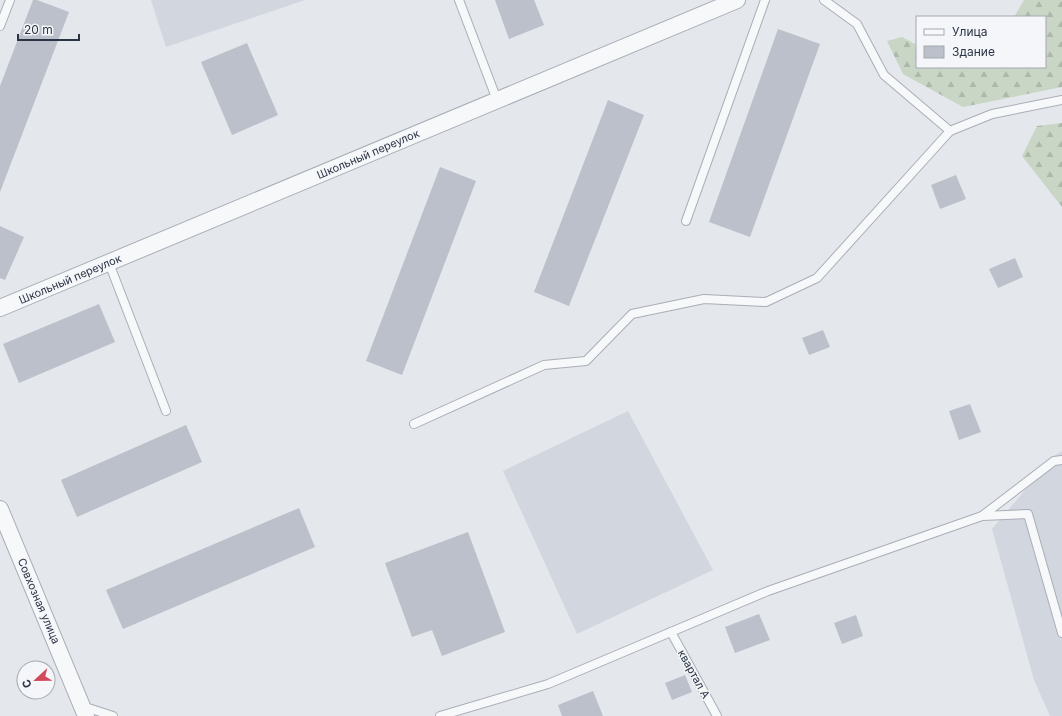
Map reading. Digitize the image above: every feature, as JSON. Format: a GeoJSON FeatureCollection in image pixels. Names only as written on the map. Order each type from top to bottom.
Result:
{"type":"FeatureCollection","features":[{"type":"Feature","properties":{"kind":"street","name":"Школьный переулок"},"geometry":{"type":"LineString","coordinates":[[0,308],[737,0]]}},
{"type":"Feature","properties":{"kind":"street","name":"Совхозная улица"},"geometry":{"type":"LineString","coordinates":[[0,509],[84,711]]}},
{"type":"Feature","properties":{"kind":"lane"},"geometry":{"type":"LineString","coordinates":[[0,26],[10,0]]}},
{"type":"Feature","properties":{"kind":"lane"},"geometry":{"type":"LineString","coordinates":[[459,0],[497,100]]}},
{"type":"Feature","properties":{"kind":"lane"},"geometry":{"type":"LineString","coordinates":[[686,221],[765,0]]}},
{"type":"Feature","properties":{"kind":"lane"},"geometry":{"type":"LineString","coordinates":[[824,0],[857,24],[884,75],[950,131]]}},
{"type":"Feature","properties":{"kind":"lane"},"geometry":{"type":"LineString","coordinates":[[414,424],[544,365],[586,361],[632,314],[704,299],[766,302],[818,278],[950,131],[992,114],[1062,100]]}},
{"type":"Feature","properties":{"kind":"lane"},"geometry":{"type":"LineString","coordinates":[[109,263],[166,411]]}},
{"type":"Feature","properties":{"kind":"lane"},"geometry":{"type":"LineString","coordinates":[[982,516],[1054,461],[1062,460]]}},
{"type":"Feature","properties":{"kind":"lane"},"geometry":{"type":"LineString","coordinates":[[440,716],[548,684],[768,591],[982,516],[1028,514],[1062,634]]}},
{"type":"Feature","properties":{"kind":"lane","name":"квартал А"},"geometry":{"type":"LineString","coordinates":[[671,632],[717,716]]}},
{"type":"Feature","properties":{"kind":"lane"},"geometry":{"type":"LineString","coordinates":[[84,711],[113,716]]}},
{"type":"Feature","properties":{"kind":"shaded area"},"geometry":{"type":"Polygon","coordinates":[[[151,0],[305,0],[166,47],[151,0]]]}},
{"type":"Feature","properties":{"kind":"shaded area"},"geometry":{"type":"Polygon","coordinates":[[[628,411],[713,570],[577,634],[503,471],[628,411]]]}},
{"type":"Feature","properties":{"kind":"shaded area"},"geometry":{"type":"Polygon","coordinates":[[[1062,451],[1062,716],[1050,716],[1034,680],[992,529],[1054,456],[1062,451]]]}},
{"type":"Feature","properties":{"kind":"green space"},"geometry":{"type":"Polygon","coordinates":[[[1024,0],[1062,0],[1062,87],[963,107],[903,74],[887,41],[902,37],[916,44],[916,68],[1046,68],[1046,16],[1015,16],[1024,0]]]}},
{"type":"Feature","properties":{"kind":"green space"},"geometry":{"type":"Polygon","coordinates":[[[1062,123],[1062,207],[1022,156],[1037,126],[1062,123]]]}},
{"type":"Feature","properties":{"kind":"building"},"geometry":{"type":"Polygon","coordinates":[[[33,0],[37,0],[69,12],[0,192],[0,86],[33,0]]]}},
{"type":"Feature","properties":{"kind":"building"},"geometry":{"type":"Polygon","coordinates":[[[495,0],[534,0],[544,25],[509,39],[495,0]]]}},
{"type":"Feature","properties":{"kind":"building"},"geometry":{"type":"Polygon","coordinates":[[[778,29],[820,44],[750,237],[709,222],[778,29]]]}},
{"type":"Feature","properties":{"kind":"building"},"geometry":{"type":"Polygon","coordinates":[[[247,43],[278,115],[232,135],[201,62],[247,43]]]}},
{"type":"Feature","properties":{"kind":"building"},"geometry":{"type":"Polygon","coordinates":[[[608,100],[644,115],[569,306],[534,292],[608,100]]]}},
{"type":"Feature","properties":{"kind":"building"},"geometry":{"type":"Polygon","coordinates":[[[440,167],[476,181],[402,375],[366,361],[440,167]]]}},
{"type":"Feature","properties":{"kind":"building"},"geometry":{"type":"Polygon","coordinates":[[[956,175],[966,199],[940,209],[931,185],[956,175]]]}},
{"type":"Feature","properties":{"kind":"building"},"geometry":{"type":"Polygon","coordinates":[[[0,226],[24,237],[5,280],[0,278],[0,226]]]}},
{"type":"Feature","properties":{"kind":"building"},"geometry":{"type":"Polygon","coordinates":[[[1015,258],[1023,277],[998,288],[989,269],[1015,258]]]}},
{"type":"Feature","properties":{"kind":"building"},"geometry":{"type":"Polygon","coordinates":[[[99,304],[115,342],[19,383],[3,344],[99,304]]]}},
{"type":"Feature","properties":{"kind":"building"},"geometry":{"type":"Polygon","coordinates":[[[823,330],[830,347],[809,355],[802,338],[823,330]]]}},
{"type":"Feature","properties":{"kind":"building"},"geometry":{"type":"Polygon","coordinates":[[[970,404],[981,432],[959,440],[949,411],[970,404]]]}},
{"type":"Feature","properties":{"kind":"building"},"geometry":{"type":"Polygon","coordinates":[[[186,425],[202,462],[77,517],[61,480],[186,425]]]}},
{"type":"Feature","properties":{"kind":"building"},"geometry":{"type":"Polygon","coordinates":[[[299,508],[315,547],[123,629],[106,590],[299,508]]]}},
{"type":"Feature","properties":{"kind":"building"},"geometry":{"type":"Polygon","coordinates":[[[468,532],[505,632],[442,656],[432,630],[412,637],[385,563],[468,532]]]}},
{"type":"Feature","properties":{"kind":"building"},"geometry":{"type":"Polygon","coordinates":[[[759,614],[770,640],[735,653],[725,627],[759,614]]]}},
{"type":"Feature","properties":{"kind":"building"},"geometry":{"type":"Polygon","coordinates":[[[856,615],[863,636],[842,644],[834,623],[856,615]]]}},
{"type":"Feature","properties":{"kind":"building"},"geometry":{"type":"Polygon","coordinates":[[[685,675],[692,692],[672,700],[665,683],[685,675]]]}},
{"type":"Feature","properties":{"kind":"building"},"geometry":{"type":"Polygon","coordinates":[[[593,691],[603,716],[562,716],[558,705],[593,691]]]}}]}
